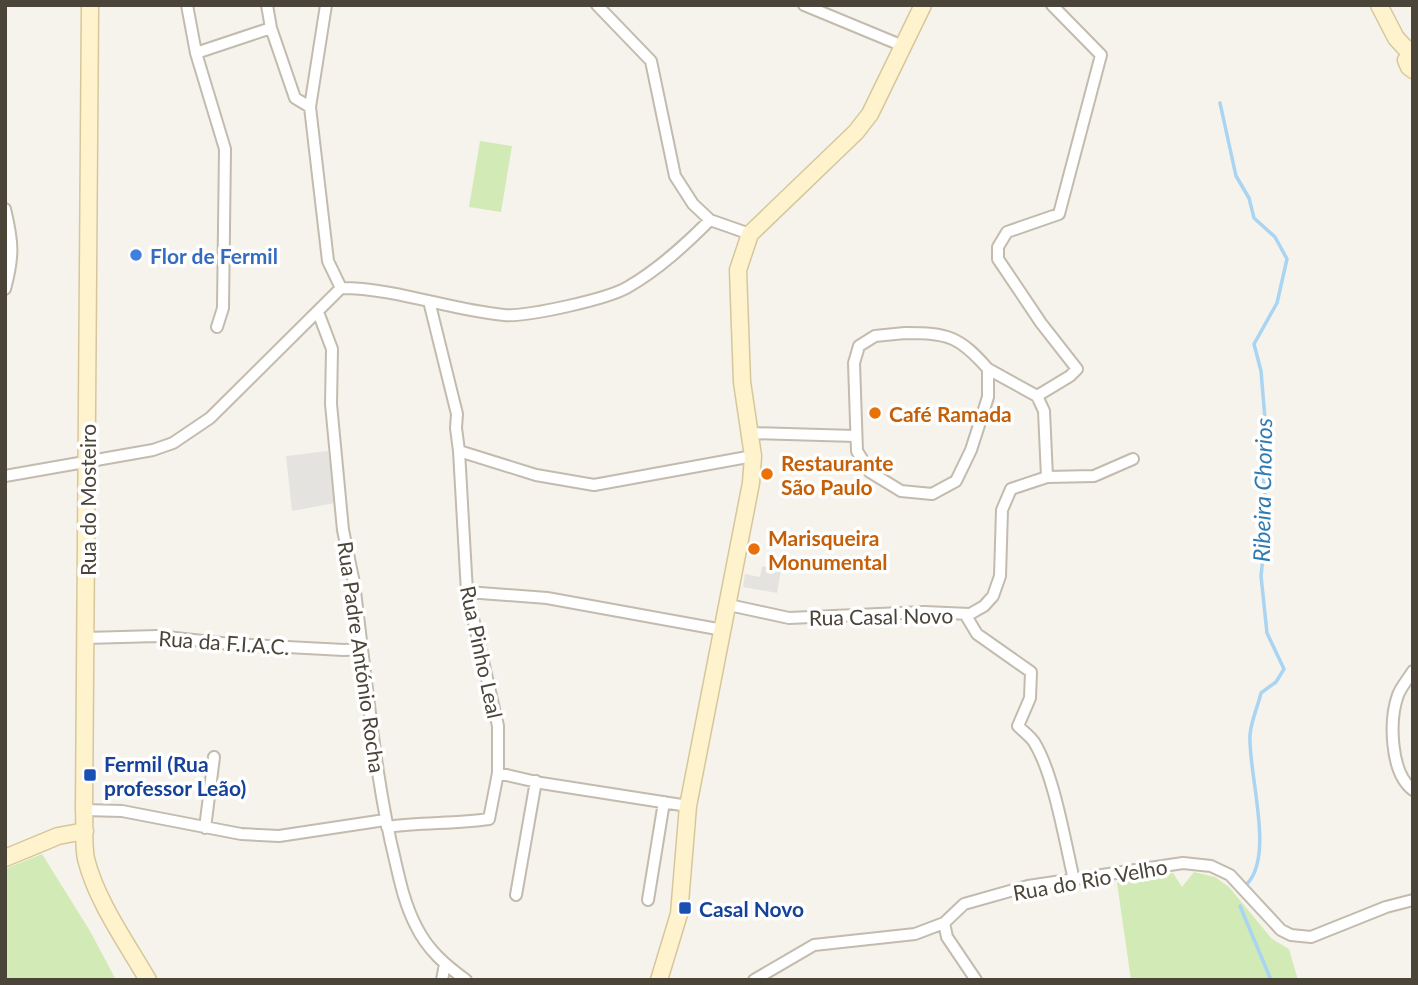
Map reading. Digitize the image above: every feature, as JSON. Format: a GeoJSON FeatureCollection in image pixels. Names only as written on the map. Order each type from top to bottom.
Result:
{"type":"FeatureCollection","features":[{"type":"Feature","properties":{"kind":"main road","name":"Rua do Mosteiro"},"geometry":{"type":"LineString","coordinates":[[90,5],[84,810],[86,856],[94,882],[148,980]]}},
{"type":"Feature","properties":{"kind":"main road"},"geometry":{"type":"LineString","coordinates":[[659,980],[678,914],[688,806],[751,483],[753,456],[742,382],[738,270],[750,234],[856,132],[870,114],[923,5]]}},
{"type":"Feature","properties":{"kind":"main road"},"geometry":{"type":"LineString","coordinates":[[1379,5],[1396,38],[1411,50],[1406,60],[1413,71]]}},
{"type":"Feature","properties":{"kind":"main road"},"geometry":{"type":"LineString","coordinates":[[5,858],[58,836],[85,831]]}},
{"type":"Feature","properties":{"kind":"street"},"geometry":{"type":"LineString","coordinates":[[187,5],[196,53],[225,149],[223,308],[217,327]]}},
{"type":"Feature","properties":{"kind":"street"},"geometry":{"type":"LineString","coordinates":[[267,5],[271,28],[295,98],[310,107]]}},
{"type":"Feature","properties":{"kind":"street"},"geometry":{"type":"LineString","coordinates":[[326,5],[310,107],[328,261],[341,288]]}},
{"type":"Feature","properties":{"kind":"street"},"geometry":{"type":"LineString","coordinates":[[597,5],[651,61],[675,176],[693,204],[710,220],[750,234]]}},
{"type":"Feature","properties":{"kind":"street"},"geometry":{"type":"LineString","coordinates":[[804,5],[902,46]]}},
{"type":"Feature","properties":{"kind":"street"},"geometry":{"type":"LineString","coordinates":[[1037,396],[1077,369],[1041,323],[998,259],[998,247],[1007,232],[1059,214],[1101,55],[1052,5]]}},
{"type":"Feature","properties":{"kind":"street"},"geometry":{"type":"LineString","coordinates":[[196,53],[271,28]]}},
{"type":"Feature","properties":{"kind":"street"},"geometry":{"type":"LineString","coordinates":[[5,209],[13,260],[5,289]]}},
{"type":"Feature","properties":{"kind":"street"},"geometry":{"type":"LineString","coordinates":[[5,476],[153,450],[173,443],[210,418],[341,288],[370,288],[505,315],[558,309],[626,289],[681,248],[710,220]]}},
{"type":"Feature","properties":{"kind":"street","name":"Rua Pinho Leal"},"geometry":{"type":"LineString","coordinates":[[386,823],[439,824],[489,819],[498,773],[498,726],[467,592],[457,414],[429,301]]}},
{"type":"Feature","properties":{"kind":"street","name":"Rua Padre António Rocha"},"geometry":{"type":"LineString","coordinates":[[318,312],[332,349],[331,404],[343,530],[354,583],[386,823],[402,892],[416,925],[428,946],[466,980]]}},
{"type":"Feature","properties":{"kind":"street"},"geometry":{"type":"LineString","coordinates":[[988,369],[988,397],[971,450],[956,481],[932,494],[901,491],[870,472],[857,452],[854,363],[859,346],[875,336],[905,333],[937,333],[957,340],[988,369],[1037,396],[1044,411],[1047,477],[1094,476],[1133,459]]}},
{"type":"Feature","properties":{"kind":"street"},"geometry":{"type":"LineString","coordinates":[[750,433],[855,436]]}},
{"type":"Feature","properties":{"kind":"street"},"geometry":{"type":"LineString","coordinates":[[459,451],[536,475],[594,485],[753,456]]}},
{"type":"Feature","properties":{"kind":"street","name":"Rua Casal Novo"},"geometry":{"type":"LineString","coordinates":[[729,605],[789,618],[924,612],[970,614],[984,606],[993,596],[1000,576],[1002,510],[1011,489],[1047,477]]}},
{"type":"Feature","properties":{"kind":"street"},"geometry":{"type":"LineString","coordinates":[[467,592],[547,598],[723,630]]}},
{"type":"Feature","properties":{"kind":"street"},"geometry":{"type":"LineString","coordinates":[[964,614],[977,634],[1031,672],[1030,698],[1018,726],[1033,741],[1045,766],[1074,880]]}},
{"type":"Feature","properties":{"kind":"street","name":"Rua da F.I.A.C."},"geometry":{"type":"LineString","coordinates":[[86,638],[157,636],[230,644],[362,649]]}},
{"type":"Feature","properties":{"kind":"street"},"geometry":{"type":"LineString","coordinates":[[1413,671],[1398,692],[1392,717],[1394,751],[1405,784],[1413,790]]}},
{"type":"Feature","properties":{"kind":"street"},"geometry":{"type":"LineString","coordinates":[[205,828],[214,757]]}},
{"type":"Feature","properties":{"kind":"street"},"geometry":{"type":"LineString","coordinates":[[498,773],[688,806]]}},
{"type":"Feature","properties":{"kind":"street"},"geometry":{"type":"LineString","coordinates":[[516,895],[536,781]]}},
{"type":"Feature","properties":{"kind":"street"},"geometry":{"type":"LineString","coordinates":[[648,900],[664,802]]}},
{"type":"Feature","properties":{"kind":"street"},"geometry":{"type":"LineString","coordinates":[[84,810],[122,811],[241,834],[279,836],[386,823]]}},
{"type":"Feature","properties":{"kind":"street","name":"Rua do Rio Velho"},"geometry":{"type":"LineString","coordinates":[[754,980],[814,945],[915,934],[944,923],[964,904],[1028,886],[1183,863],[1211,866],[1230,875],[1281,930],[1291,935],[1311,937],[1386,907],[1413,900]]}},
{"type":"Feature","properties":{"kind":"street"},"geometry":{"type":"LineString","coordinates":[[944,923],[947,937],[976,980]]}},
{"type":"Feature","properties":{"kind":"street"},"geometry":{"type":"LineString","coordinates":[[442,980],[445,964]]}},
{"type":"Feature","properties":{"kind":"green space"},"geometry":{"type":"Polygon","coordinates":[[[480,141],[512,146],[501,212],[469,207],[480,141]]]}},
{"type":"Feature","properties":{"kind":"green space"},"geometry":{"type":"Polygon","coordinates":[[[42,854],[90,931],[116,980],[5,980],[5,869],[42,854]]]}},
{"type":"Feature","properties":{"kind":"green space"},"geometry":{"type":"Polygon","coordinates":[[[1194,872],[1215,877],[1229,887],[1272,939],[1289,949],[1298,980],[1131,980],[1117,883],[1173,873],[1182,887],[1194,872]]]}},
{"type":"Feature","properties":{"kind":"shaded area"},"geometry":{"type":"Polygon","coordinates":[[[328,451],[335,503],[292,511],[286,456],[328,451]]]}},
{"type":"Feature","properties":{"kind":"shaded area"},"geometry":{"type":"Polygon","coordinates":[[[762,566],[781,570],[777,593],[743,587],[745,574],[760,577],[762,566]]]}},
{"type":"Feature","properties":{"kind":"waterway","name":"Ribeira Chorios"},"geometry":{"type":"LineString","coordinates":[[1220,103],[1236,176],[1249,198],[1254,218],[1275,237],[1287,259],[1277,303],[1254,344],[1261,371],[1265,419],[1260,437],[1267,517],[1261,576],[1267,633],[1284,669],[1276,682],[1261,693],[1250,735],[1260,834],[1255,871],[1247,884]]}},
{"type":"Feature","properties":{"kind":"waterway","name":"Ribeira Chorios"},"geometry":{"type":"LineString","coordinates":[[1240,906],[1271,980]]}},
{"type":"Feature","properties":{"kind":"place","name":"Flor de Fermil"},"geometry":{"type":"Point","coordinates":[136,255]}},
{"type":"Feature","properties":{"kind":"place","name":"Café Ramada"},"geometry":{"type":"Point","coordinates":[875,413]}},
{"type":"Feature","properties":{"kind":"place","name":"Restaurante São Paulo"},"geometry":{"type":"Point","coordinates":[767,474]}},
{"type":"Feature","properties":{"kind":"place","name":"Marisqueira Monumental"},"geometry":{"type":"Point","coordinates":[754,549]}},
{"type":"Feature","properties":{"kind":"place","name":"Fermil (Rua professor Leão)"},"geometry":{"type":"Point","coordinates":[90,775]}},
{"type":"Feature","properties":{"kind":"place","name":"Casal Novo"},"geometry":{"type":"Point","coordinates":[685,908]}}]}
